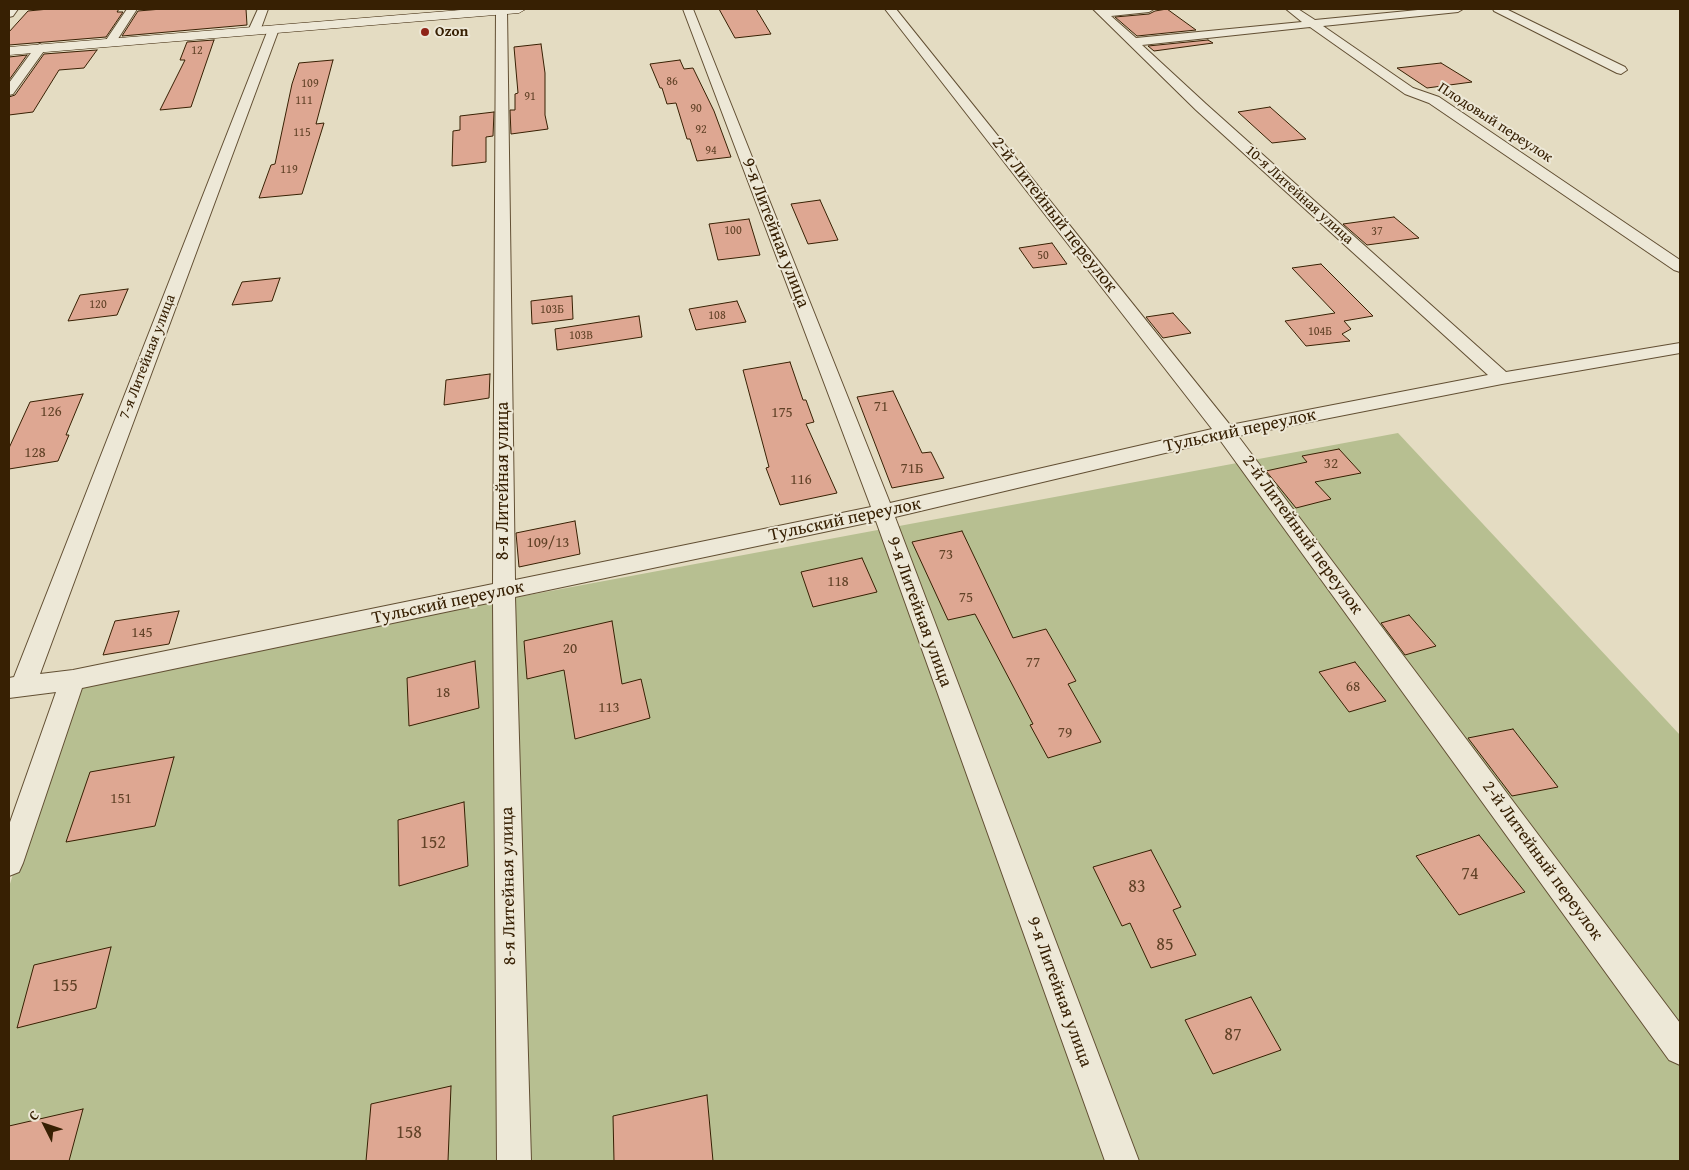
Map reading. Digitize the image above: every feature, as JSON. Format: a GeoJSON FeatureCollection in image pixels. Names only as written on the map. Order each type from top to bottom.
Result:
{"type":"FeatureCollection","features":[{"type":"Feature","properties":{"kind":"street"},"geometry":{"type":"LineString","coordinates":[[9,14],[13,9]]}},
{"type":"Feature","properties":{"kind":"street"},"geometry":{"type":"LineString","coordinates":[[110,43],[132,9]]}},
{"type":"Feature","properties":{"kind":"street"},"geometry":{"type":"LineString","coordinates":[[254,31],[263,9]]}},
{"type":"Feature","properties":{"kind":"street"},"geometry":{"type":"LineString","coordinates":[[9,51],[254,31],[432,12],[510,9]]}},
{"type":"Feature","properties":{"kind":"street","name":"8-я Литейная улица"},"geometry":{"type":"LineString","coordinates":[[510,9],[504,591],[514,1161]]}},
{"type":"Feature","properties":{"kind":"street","name":"9-я Литейная улица"},"geometry":{"type":"LineString","coordinates":[[688,9],[883,512],[1122,1161]]}},
{"type":"Feature","properties":{"kind":"street","name":"2-й Литейный переулок"},"geometry":{"type":"LineString","coordinates":[[890,9],[1225,432],[1680,1049]]}},
{"type":"Feature","properties":{"kind":"street"},"geometry":{"type":"LineString","coordinates":[[1101,11],[1149,9]]}},
{"type":"Feature","properties":{"kind":"street","name":"Плодовый переулок"},"geometry":{"type":"LineString","coordinates":[[1291,9],[1409,91],[1434,100],[1680,267]]}},
{"type":"Feature","properties":{"kind":"street"},"geometry":{"type":"LineString","coordinates":[[1134,42],[1458,9]]}},
{"type":"Feature","properties":{"kind":"street"},"geometry":{"type":"LineString","coordinates":[[1498,9],[1621,70]]}},
{"type":"Feature","properties":{"kind":"street","name":"10-я Литейная улица"},"geometry":{"type":"LineString","coordinates":[[1101,11],[1209,113],[1502,378]]}},
{"type":"Feature","properties":{"kind":"street","name":"7-я Литейная улица"},"geometry":{"type":"LineString","coordinates":[[16,686],[273,29]]}},
{"type":"Feature","properties":{"kind":"street"},"geometry":{"type":"LineString","coordinates":[[9,91],[40,48]]}},
{"type":"Feature","properties":{"kind":"street","name":"Тульский переулок"},"geometry":{"type":"LineString","coordinates":[[16,686],[73,680],[883,512],[1225,432],[1502,378],[1680,348]]}},
{"type":"Feature","properties":{"kind":"street"},"geometry":{"type":"LineString","coordinates":[[9,863],[73,680]]}},
{"type":"Feature","properties":{"kind":"green space"},"geometry":{"type":"Polygon","coordinates":[[[1398,433],[1680,735],[1680,1161],[9,1161],[9,887],[73,680],[1398,433]]]}},
{"type":"Feature","properties":{"kind":"building"},"geometry":{"type":"Polygon","coordinates":[[[49,9],[119,9],[117,12],[123,12],[106,37],[9,45],[9,32],[28,11],[49,9]]]}},
{"type":"Feature","properties":{"kind":"building"},"geometry":{"type":"Polygon","coordinates":[[[162,9],[246,9],[247,25],[122,36],[138,11],[162,9]]]}},
{"type":"Feature","properties":{"kind":"building"},"geometry":{"type":"Polygon","coordinates":[[[719,9],[756,9],[771,34],[735,38],[719,9]]]}},
{"type":"Feature","properties":{"kind":"building"},"geometry":{"type":"Polygon","coordinates":[[[1167,9],[1196,30],[1137,36],[1115,17],[1149,14],[1167,9]]]}},
{"type":"Feature","properties":{"kind":"building"},"geometry":{"type":"Polygon","coordinates":[[[214,40],[191,107],[160,110],[185,60],[180,60],[187,42],[214,40]]]}},
{"type":"Feature","properties":{"kind":"building"},"geometry":{"type":"Polygon","coordinates":[[[1208,40],[1213,43],[1154,51],[1148,46],[1208,40]]]}},
{"type":"Feature","properties":{"kind":"building"},"geometry":{"type":"Polygon","coordinates":[[[541,44],[545,73],[545,115],[548,129],[511,134],[510,110],[515,110],[515,94],[518,93],[514,47],[541,44]]]}},
{"type":"Feature","properties":{"kind":"building"},"geometry":{"type":"Polygon","coordinates":[[[97,50],[84,68],[59,70],[33,112],[9,115],[9,97],[15,95],[44,54],[97,50]]]}},
{"type":"Feature","properties":{"kind":"building"},"geometry":{"type":"Polygon","coordinates":[[[27,55],[9,80],[9,57],[27,55]]]}},
{"type":"Feature","properties":{"kind":"building"},"geometry":{"type":"Polygon","coordinates":[[[333,60],[316,124],[324,123],[302,194],[259,198],[271,165],[275,164],[292,84],[299,63],[333,60]]]}},
{"type":"Feature","properties":{"kind":"building"},"geometry":{"type":"Polygon","coordinates":[[[680,60],[684,69],[693,68],[714,111],[731,157],[697,161],[690,139],[687,139],[676,103],[667,104],[662,88],[660,88],[650,64],[680,60]]]}},
{"type":"Feature","properties":{"kind":"building"},"geometry":{"type":"Polygon","coordinates":[[[1441,63],[1472,82],[1427,88],[1397,68],[1441,63]]]}},
{"type":"Feature","properties":{"kind":"building"},"geometry":{"type":"Polygon","coordinates":[[[1270,107],[1306,139],[1272,143],[1238,112],[1270,107]]]}},
{"type":"Feature","properties":{"kind":"building"},"geometry":{"type":"Polygon","coordinates":[[[494,112],[493,136],[486,137],[486,162],[452,166],[453,131],[460,130],[460,116],[494,112]]]}},
{"type":"Feature","properties":{"kind":"building"},"geometry":{"type":"Polygon","coordinates":[[[820,200],[838,240],[808,244],[791,204],[820,200]]]}},
{"type":"Feature","properties":{"kind":"building"},"geometry":{"type":"Polygon","coordinates":[[[1394,217],[1419,238],[1367,245],[1343,224],[1394,217]]]}},
{"type":"Feature","properties":{"kind":"building"},"geometry":{"type":"Polygon","coordinates":[[[749,219],[760,255],[718,260],[709,224],[749,219]]]}},
{"type":"Feature","properties":{"kind":"building"},"geometry":{"type":"Polygon","coordinates":[[[1052,243],[1067,264],[1033,268],[1019,248],[1052,243]]]}},
{"type":"Feature","properties":{"kind":"building"},"geometry":{"type":"Polygon","coordinates":[[[1321,264],[1373,316],[1344,321],[1351,329],[1342,334],[1350,341],[1306,346],[1285,321],[1335,313],[1292,268],[1321,264]]]}},
{"type":"Feature","properties":{"kind":"building"},"geometry":{"type":"Polygon","coordinates":[[[280,278],[272,301],[232,305],[242,282],[280,278]]]}},
{"type":"Feature","properties":{"kind":"building"},"geometry":{"type":"Polygon","coordinates":[[[128,289],[117,315],[68,321],[80,295],[128,289]]]}},
{"type":"Feature","properties":{"kind":"building"},"geometry":{"type":"Polygon","coordinates":[[[572,296],[573,319],[532,324],[531,301],[572,296]]]}},
{"type":"Feature","properties":{"kind":"building"},"geometry":{"type":"Polygon","coordinates":[[[737,301],[746,322],[696,330],[689,309],[737,301]]]}},
{"type":"Feature","properties":{"kind":"building"},"geometry":{"type":"Polygon","coordinates":[[[1173,313],[1191,333],[1163,338],[1146,317],[1173,313]]]}},
{"type":"Feature","properties":{"kind":"building"},"geometry":{"type":"Polygon","coordinates":[[[639,316],[642,337],[557,350],[555,329],[639,316]]]}},
{"type":"Feature","properties":{"kind":"building"},"geometry":{"type":"Polygon","coordinates":[[[790,362],[803,400],[806,400],[814,422],[806,424],[837,493],[780,505],[766,468],[769,467],[743,370],[790,362]]]}},
{"type":"Feature","properties":{"kind":"building"},"geometry":{"type":"Polygon","coordinates":[[[490,374],[489,398],[444,405],[446,380],[490,374]]]}},
{"type":"Feature","properties":{"kind":"building"},"geometry":{"type":"Polygon","coordinates":[[[893,391],[922,453],[931,452],[944,478],[892,488],[857,397],[893,391]]]}},
{"type":"Feature","properties":{"kind":"building"},"geometry":{"type":"Polygon","coordinates":[[[83,394],[66,435],[69,435],[58,461],[9,469],[9,448],[30,402],[83,394]]]}},
{"type":"Feature","properties":{"kind":"building"},"geometry":{"type":"Polygon","coordinates":[[[1339,449],[1361,473],[1315,482],[1331,499],[1296,508],[1266,471],[1307,462],[1302,456],[1339,449]]]}},
{"type":"Feature","properties":{"kind":"building"},"geometry":{"type":"Polygon","coordinates":[[[575,521],[580,554],[519,567],[516,533],[575,521]]]}},
{"type":"Feature","properties":{"kind":"building"},"geometry":{"type":"Polygon","coordinates":[[[962,531],[1013,638],[1046,629],[1076,681],[1068,684],[1101,742],[1048,758],[1030,725],[1033,724],[975,614],[948,620],[912,542],[962,531]]]}},
{"type":"Feature","properties":{"kind":"building"},"geometry":{"type":"Polygon","coordinates":[[[862,558],[877,592],[813,607],[801,572],[862,558]]]}},
{"type":"Feature","properties":{"kind":"building"},"geometry":{"type":"Polygon","coordinates":[[[179,611],[169,644],[103,655],[115,621],[179,611]]]}},
{"type":"Feature","properties":{"kind":"building"},"geometry":{"type":"Polygon","coordinates":[[[1409,615],[1436,646],[1405,655],[1381,623],[1409,615]]]}},
{"type":"Feature","properties":{"kind":"building"},"geometry":{"type":"Polygon","coordinates":[[[612,621],[622,684],[641,679],[650,718],[575,739],[564,670],[527,679],[524,641],[612,621]]]}},
{"type":"Feature","properties":{"kind":"building"},"geometry":{"type":"Polygon","coordinates":[[[475,661],[479,708],[409,726],[407,678],[475,661]]]}},
{"type":"Feature","properties":{"kind":"building"},"geometry":{"type":"Polygon","coordinates":[[[1355,662],[1386,701],[1349,712],[1319,672],[1355,662]]]}},
{"type":"Feature","properties":{"kind":"building"},"geometry":{"type":"Polygon","coordinates":[[[1513,729],[1558,787],[1512,796],[1468,738],[1513,729]]]}},
{"type":"Feature","properties":{"kind":"building"},"geometry":{"type":"Polygon","coordinates":[[[174,757],[155,826],[66,842],[90,772],[174,757]]]}},
{"type":"Feature","properties":{"kind":"building"},"geometry":{"type":"Polygon","coordinates":[[[464,802],[468,866],[399,886],[398,820],[464,802]]]}},
{"type":"Feature","properties":{"kind":"building"},"geometry":{"type":"Polygon","coordinates":[[[1479,835],[1525,892],[1459,915],[1416,856],[1479,835]]]}},
{"type":"Feature","properties":{"kind":"building"},"geometry":{"type":"Polygon","coordinates":[[[1151,850],[1181,907],[1173,910],[1196,955],[1151,968],[1130,923],[1122,926],[1093,867],[1151,850]]]}},
{"type":"Feature","properties":{"kind":"building"},"geometry":{"type":"Polygon","coordinates":[[[111,947],[96,1008],[17,1028],[34,965],[111,947]]]}},
{"type":"Feature","properties":{"kind":"building"},"geometry":{"type":"Polygon","coordinates":[[[1251,997],[1281,1050],[1213,1074],[1185,1020],[1251,997]]]}},
{"type":"Feature","properties":{"kind":"building"},"geometry":{"type":"Polygon","coordinates":[[[451,1086],[448,1161],[366,1161],[371,1104],[451,1086]]]}},
{"type":"Feature","properties":{"kind":"building"},"geometry":{"type":"Polygon","coordinates":[[[707,1095],[713,1161],[614,1161],[613,1116],[707,1095]]]}},
{"type":"Feature","properties":{"kind":"building"},"geometry":{"type":"Polygon","coordinates":[[[83,1109],[69,1161],[9,1161],[9,1126],[83,1109]]]}},
{"type":"Feature","properties":{"kind":"place","name":"Ozon"},"geometry":{"type":"Point","coordinates":[425,32]}}]}
